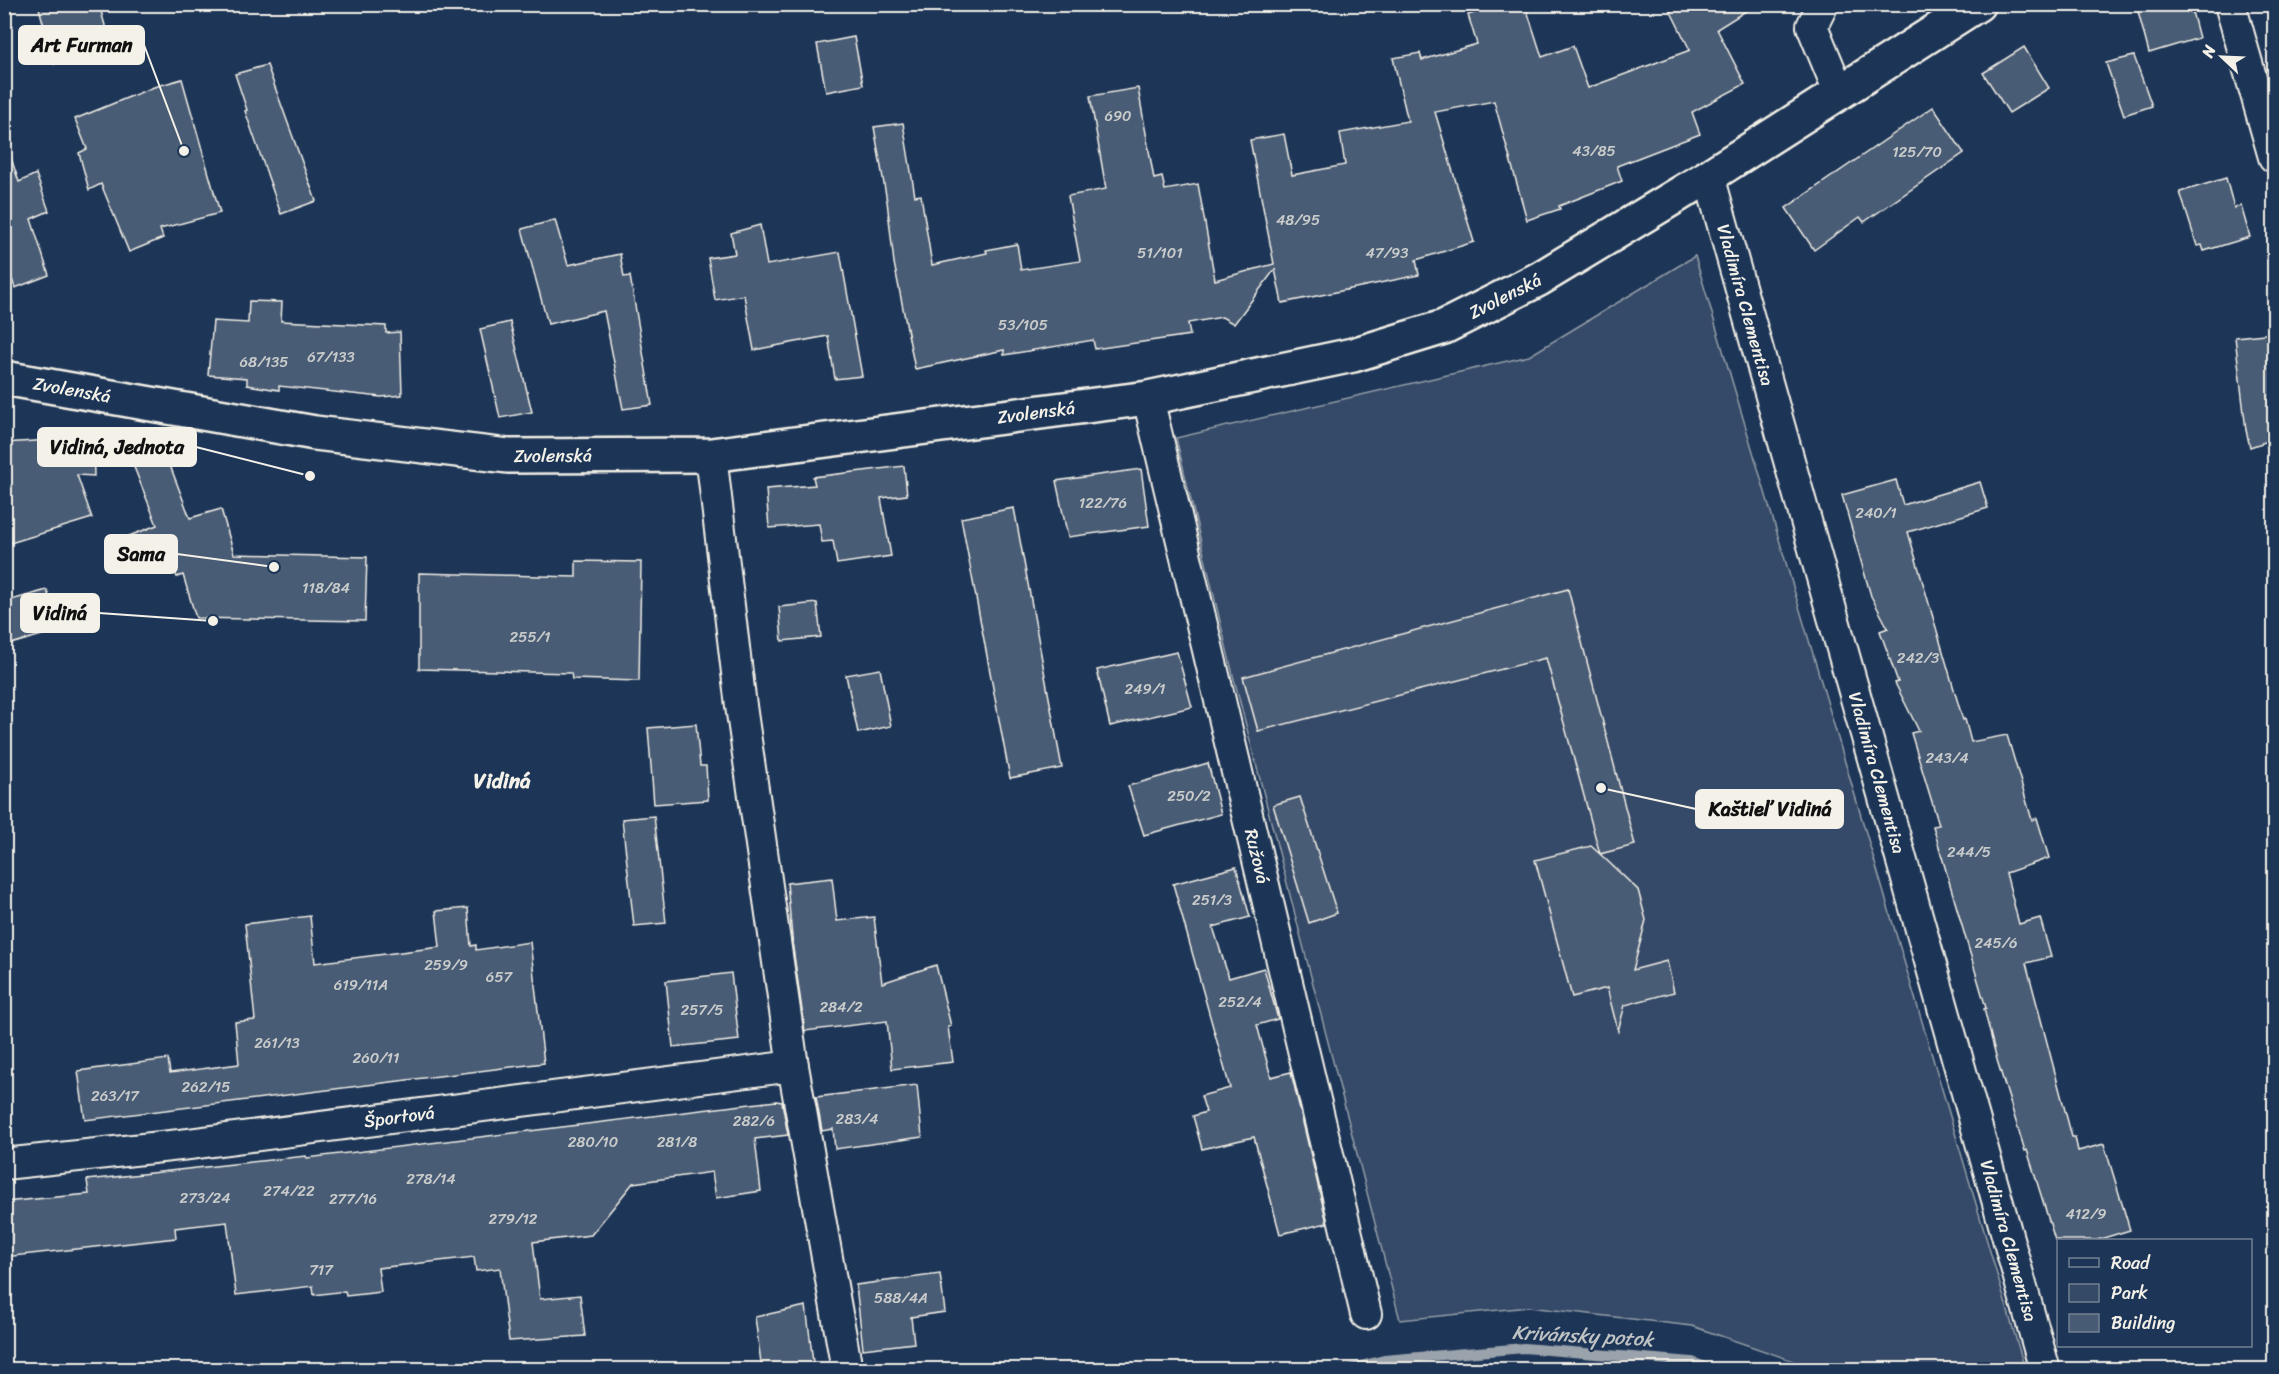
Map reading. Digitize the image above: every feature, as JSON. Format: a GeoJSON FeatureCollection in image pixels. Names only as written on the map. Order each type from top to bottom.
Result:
{"type":"FeatureCollection","features":[{"type":"Feature","properties":{"kind":"street"},"geometry":{"type":"LineString","coordinates":[[1823,4],[1812,26],[1840,94]]}},
{"type":"Feature","properties":{"kind":"street","name":"Zvolenská"},"geometry":{"type":"LineString","coordinates":[[6,372],[304,432],[508,456],[711,455],[1148,398],[1353,356],[1444,327],[1539,279],[1840,94],[1978,4]]}},
{"type":"Feature","properties":{"kind":"street"},"geometry":{"type":"LineString","coordinates":[[2230,4],[2274,157]]}},
{"type":"Feature","properties":{"kind":"street","name":"Vladimíra Clementisa"},"geometry":{"type":"LineString","coordinates":[[1709,176],[2045,1370]]}},
{"type":"Feature","properties":{"kind":"street","name":"Ružová"},"geometry":{"type":"LineString","coordinates":[[1148,398],[1366,1314]]}},
{"type":"Feature","properties":{"kind":"street"},"geometry":{"type":"LineString","coordinates":[[711,455],[741,706],[793,1066],[848,1370]]}},
{"type":"Feature","properties":{"kind":"street","name":"Športová"},"geometry":{"type":"LineString","coordinates":[[4,1164],[189,1144],[793,1066]]}},
{"type":"Feature","properties":{"kind":"green space"},"geometry":{"type":"Polygon","coordinates":[[[1695,256],[2025,1369],[1817,1369],[1692,1326],[1529,1307],[1400,1320],[1233,675],[1176,438],[1529,356],[1695,256]]]}},
{"type":"Feature","properties":{"kind":"building"},"geometry":{"type":"Polygon","coordinates":[[[38,4],[99,4],[111,47],[54,64],[38,4]]]}},
{"type":"Feature","properties":{"kind":"building"},"geometry":{"type":"Polygon","coordinates":[[[1503,4],[1525,4],[1542,57],[1573,46],[1588,88],[1690,50],[1667,4],[1757,4],[1717,29],[1745,84],[1692,112],[1700,134],[1617,166],[1622,181],[1559,206],[1560,209],[1527,220],[1494,101],[1435,112],[1474,242],[1416,260],[1419,275],[1282,303],[1275,269],[1234,324],[1222,317],[1188,323],[1190,335],[1095,349],[1093,340],[1004,355],[1004,350],[915,369],[894,263],[887,201],[874,127],[903,123],[915,196],[921,195],[932,265],[1017,244],[1021,270],[1080,261],[1068,196],[1106,189],[1090,96],[1138,88],[1154,179],[1162,177],[1165,190],[1198,184],[1215,280],[1274,264],[1250,140],[1284,134],[1292,175],[1345,165],[1340,133],[1408,121],[1393,58],[1420,53],[1422,60],[1477,44],[1468,15],[1503,4]]]}},
{"type":"Feature","properties":{"kind":"building"},"geometry":{"type":"Polygon","coordinates":[[[2136,4],[2190,4],[2199,38],[2149,53],[2136,4]]]}},
{"type":"Feature","properties":{"kind":"building"},"geometry":{"type":"Polygon","coordinates":[[[854,37],[863,85],[826,92],[817,44],[854,37]]]}},
{"type":"Feature","properties":{"kind":"building"},"geometry":{"type":"Polygon","coordinates":[[[2024,47],[2049,88],[2009,113],[1983,73],[2024,47]]]}},
{"type":"Feature","properties":{"kind":"building"},"geometry":{"type":"Polygon","coordinates":[[[2134,56],[2152,106],[2124,115],[2106,63],[2134,56]]]}},
{"type":"Feature","properties":{"kind":"building"},"geometry":{"type":"Polygon","coordinates":[[[267,65],[316,201],[281,214],[245,111],[247,110],[235,74],[267,65]]]}},
{"type":"Feature","properties":{"kind":"building"},"geometry":{"type":"Polygon","coordinates":[[[182,79],[220,213],[160,229],[163,238],[129,252],[101,184],[89,190],[79,153],[87,149],[75,119],[154,87],[182,79]]]}},
{"type":"Feature","properties":{"kind":"building"},"geometry":{"type":"Polygon","coordinates":[[[1933,107],[1964,153],[1864,222],[1860,217],[1814,250],[1786,208],[1933,107]]]}},
{"type":"Feature","properties":{"kind":"building"},"geometry":{"type":"Polygon","coordinates":[[[10,155],[19,182],[36,174],[49,211],[31,219],[49,275],[15,288],[4,255],[4,156],[10,155]]]}},
{"type":"Feature","properties":{"kind":"building"},"geometry":{"type":"Polygon","coordinates":[[[2226,178],[2234,208],[2241,206],[2250,237],[2204,251],[2202,245],[2197,246],[2180,192],[2226,178]]]}},
{"type":"Feature","properties":{"kind":"building"},"geometry":{"type":"Polygon","coordinates":[[[555,220],[568,265],[620,254],[624,277],[630,276],[652,405],[623,409],[604,311],[548,324],[522,229],[555,220]]]}},
{"type":"Feature","properties":{"kind":"building"},"geometry":{"type":"Polygon","coordinates":[[[760,225],[767,265],[840,252],[862,376],[835,379],[828,336],[754,350],[744,295],[715,300],[708,258],[735,254],[731,233],[760,225]]]}},
{"type":"Feature","properties":{"kind":"building"},"geometry":{"type":"Polygon","coordinates":[[[249,301],[282,302],[281,321],[386,326],[386,333],[400,332],[402,395],[381,397],[279,386],[279,390],[247,385],[247,378],[208,375],[213,321],[248,323],[249,301]]]}},
{"type":"Feature","properties":{"kind":"building"},"geometry":{"type":"Polygon","coordinates":[[[510,322],[532,412],[500,418],[480,329],[510,322]]]}},
{"type":"Feature","properties":{"kind":"building"},"geometry":{"type":"Polygon","coordinates":[[[2274,333],[2274,439],[2250,447],[2235,337],[2274,333]]]}},
{"type":"Feature","properties":{"kind":"building"},"geometry":{"type":"Polygon","coordinates":[[[93,439],[94,476],[77,475],[92,518],[4,545],[4,443],[93,439]]]}},
{"type":"Feature","properties":{"kind":"building"},"geometry":{"type":"Polygon","coordinates":[[[163,447],[190,518],[221,509],[234,554],[367,557],[365,621],[196,618],[183,575],[177,577],[168,554],[136,567],[124,538],[157,525],[130,457],[163,447]]]}},
{"type":"Feature","properties":{"kind":"building"},"geometry":{"type":"Polygon","coordinates":[[[904,466],[907,495],[881,498],[891,556],[837,564],[833,541],[822,542],[819,524],[769,528],[766,489],[815,485],[813,477],[904,466]]]}},
{"type":"Feature","properties":{"kind":"building"},"geometry":{"type":"Polygon","coordinates":[[[1141,469],[1149,526],[1068,537],[1056,481],[1141,469]]]}},
{"type":"Feature","properties":{"kind":"building"},"geometry":{"type":"Polygon","coordinates":[[[1896,480],[1903,505],[1980,482],[1988,508],[1908,532],[1971,742],[2007,735],[2032,820],[2037,818],[2049,858],[2006,873],[2019,924],[2040,918],[2051,957],[2026,963],[2072,1137],[2075,1137],[2078,1151],[2104,1144],[2130,1230],[2100,1239],[2055,1240],[1997,1060],[1984,1009],[1986,1008],[1933,826],[1939,825],[1911,733],[1919,731],[1895,683],[1898,682],[1880,631],[1888,628],[1871,596],[1842,495],[1896,480]]]}},
{"type":"Feature","properties":{"kind":"building"},"geometry":{"type":"Polygon","coordinates":[[[1014,508],[1062,768],[1010,778],[961,518],[1014,508]]]}},
{"type":"Feature","properties":{"kind":"building"},"geometry":{"type":"Polygon","coordinates":[[[576,561],[641,562],[639,681],[572,679],[571,673],[419,669],[419,573],[576,577],[576,561]]]}},
{"type":"Feature","properties":{"kind":"building"},"geometry":{"type":"Polygon","coordinates":[[[1568,589],[1635,845],[1600,854],[1546,658],[1258,731],[1243,677],[1568,589]]]}},
{"type":"Feature","properties":{"kind":"building"},"geometry":{"type":"Polygon","coordinates":[[[47,590],[59,630],[4,646],[4,602],[47,590]]]}},
{"type":"Feature","properties":{"kind":"building"},"geometry":{"type":"Polygon","coordinates":[[[817,603],[821,637],[782,641],[779,607],[817,603]]]}},
{"type":"Feature","properties":{"kind":"building"},"geometry":{"type":"Polygon","coordinates":[[[1177,652],[1192,707],[1110,726],[1097,670],[1177,652]]]}},
{"type":"Feature","properties":{"kind":"building"},"geometry":{"type":"Polygon","coordinates":[[[880,669],[891,726],[858,733],[846,675],[880,669]]]}},
{"type":"Feature","properties":{"kind":"building"},"geometry":{"type":"Polygon","coordinates":[[[696,724],[700,766],[706,766],[708,800],[654,804],[648,728],[696,724]]]}},
{"type":"Feature","properties":{"kind":"building"},"geometry":{"type":"Polygon","coordinates":[[[1208,763],[1221,814],[1144,835],[1128,786],[1208,763]]]}},
{"type":"Feature","properties":{"kind":"building"},"geometry":{"type":"Polygon","coordinates":[[[1300,797],[1337,913],[1309,923],[1273,805],[1300,797]]]}},
{"type":"Feature","properties":{"kind":"building"},"geometry":{"type":"Polygon","coordinates":[[[654,816],[666,923],[634,926],[622,819],[654,816]]]}},
{"type":"Feature","properties":{"kind":"building"},"geometry":{"type":"Polygon","coordinates":[[[1591,846],[1638,890],[1646,920],[1633,970],[1667,961],[1674,992],[1625,1005],[1618,1031],[1607,988],[1572,997],[1535,860],[1591,846]]]}},
{"type":"Feature","properties":{"kind":"building"},"geometry":{"type":"Polygon","coordinates":[[[1236,867],[1250,917],[1213,927],[1229,978],[1264,968],[1278,1019],[1257,1025],[1271,1077],[1291,1072],[1327,1223],[1280,1234],[1254,1137],[1202,1149],[1193,1116],[1206,1112],[1201,1096],[1230,1088],[1173,884],[1236,867]]]}},
{"type":"Feature","properties":{"kind":"building"},"geometry":{"type":"Polygon","coordinates":[[[832,878],[837,921],[874,917],[882,983],[936,965],[951,1026],[948,1027],[953,1062],[892,1069],[887,1021],[805,1031],[793,948],[787,883],[832,878]]]}},
{"type":"Feature","properties":{"kind":"building"},"geometry":{"type":"Polygon","coordinates":[[[468,908],[471,946],[476,945],[476,950],[530,942],[544,1063],[85,1120],[78,1071],[168,1059],[170,1073],[239,1064],[235,1022],[255,1020],[245,924],[310,916],[315,963],[440,947],[436,911],[468,908]]]}},
{"type":"Feature","properties":{"kind":"building"},"geometry":{"type":"Polygon","coordinates":[[[731,973],[739,1040],[673,1047],[666,981],[731,973]]]}},
{"type":"Feature","properties":{"kind":"building"},"geometry":{"type":"Polygon","coordinates":[[[917,1085],[922,1137],[835,1149],[833,1129],[822,1131],[816,1097],[917,1085]]]}},
{"type":"Feature","properties":{"kind":"building"},"geometry":{"type":"Polygon","coordinates":[[[782,1102],[788,1135],[755,1139],[761,1191],[716,1198],[712,1172],[633,1183],[591,1235],[533,1242],[540,1299],[580,1295],[585,1336],[509,1341],[500,1268],[476,1271],[474,1257],[378,1268],[381,1292],[346,1296],[345,1291],[314,1295],[313,1286],[236,1295],[227,1222],[175,1228],[176,1238],[4,1257],[4,1202],[89,1194],[87,1180],[306,1156],[307,1158],[782,1102]]]}},
{"type":"Feature","properties":{"kind":"building"},"geometry":{"type":"Polygon","coordinates":[[[940,1274],[945,1312],[911,1317],[914,1343],[863,1349],[856,1285],[940,1274]]]}},
{"type":"Feature","properties":{"kind":"building"},"geometry":{"type":"Polygon","coordinates":[[[806,1306],[814,1370],[762,1370],[755,1317],[806,1306]]]}},
{"type":"Feature","properties":{"kind":"waterway","name":"Krivánsky potok"},"geometry":{"type":"LineString","coordinates":[[1345,1370],[1384,1360],[1524,1348],[1692,1362],[1712,1370]]}},
{"type":"Feature","properties":{"kind":"place","name":"Art Furman"},"geometry":{"type":"Point","coordinates":[184,151]}},
{"type":"Feature","properties":{"kind":"place","name":"Vidiná, Jednota"},"geometry":{"type":"Point","coordinates":[310,476]}},
{"type":"Feature","properties":{"kind":"place","name":"Sama"},"geometry":{"type":"Point","coordinates":[274,567]}},
{"type":"Feature","properties":{"kind":"place","name":"Vidiná"},"geometry":{"type":"Point","coordinates":[213,621]}},
{"type":"Feature","properties":{"kind":"place","name":"Kaštieľ Vidiná"},"geometry":{"type":"Point","coordinates":[1601,788]}},
{"type":"Feature","properties":{"kind":"district","name":"Vidiná"},"geometry":{"type":"Point","coordinates":[502,781]}}]}
